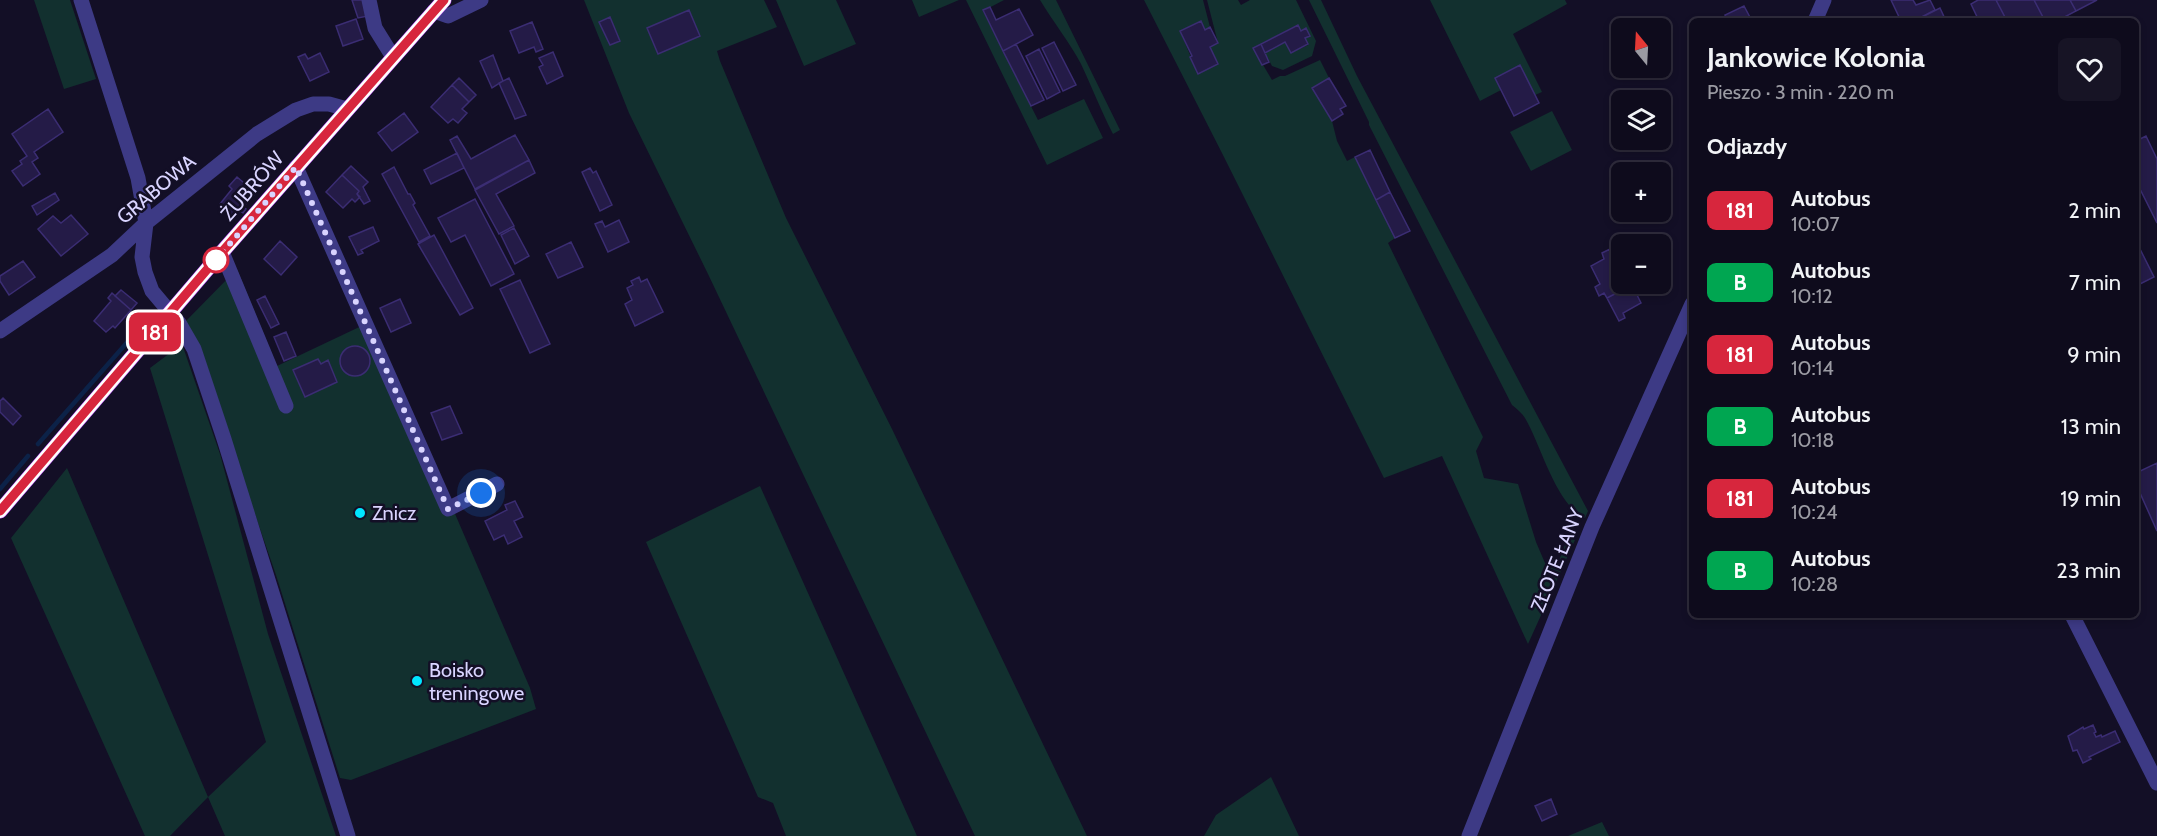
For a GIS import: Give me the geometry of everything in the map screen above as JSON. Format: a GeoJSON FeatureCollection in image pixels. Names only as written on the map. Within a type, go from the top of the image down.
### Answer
{"type":"FeatureCollection","features":[{"type":"Feature","properties":{"kind":"main road","name":"ŻUBRÓW"},"geometry":{"type":"LineString","coordinates":[[0,511],[222,252],[439,6]]}},
{"type":"Feature","properties":{"kind":"street"},"geometry":{"type":"LineString","coordinates":[[81,0],[138,178],[146,222],[142,257],[145,273],[152,291],[180,323],[194,349],[228,450],[348,836]]}},
{"type":"Feature","properties":{"kind":"street"},"geometry":{"type":"LineString","coordinates":[[369,0],[375,27],[393,57]]}},
{"type":"Feature","properties":{"kind":"street"},"geometry":{"type":"LineString","coordinates":[[439,6],[448,16],[481,0]]}},
{"type":"Feature","properties":{"kind":"street"},"geometry":{"type":"LineString","coordinates":[[1816,18],[1824,0]]}},
{"type":"Feature","properties":{"kind":"street","name":"GRABOWA"},"geometry":{"type":"LineString","coordinates":[[0,331],[112,255],[146,222],[257,134],[296,110],[313,104],[329,104],[347,109]]}},
{"type":"Feature","properties":{"kind":"street"},"geometry":{"type":"LineString","coordinates":[[296,167],[448,509],[497,484]]}},
{"type":"Feature","properties":{"kind":"street"},"geometry":{"type":"LineString","coordinates":[[222,252],[286,406]]}},
{"type":"Feature","properties":{"kind":"street","name":"ZŁOTE ŁANY"},"geometry":{"type":"LineString","coordinates":[[1469,836],[1592,527],[1689,311]]}},
{"type":"Feature","properties":{"kind":"street"},"geometry":{"type":"LineString","coordinates":[[2074,618],[2157,783]]}},
{"type":"Feature","properties":{"kind":"green space"},"geometry":{"type":"Polygon","coordinates":[[[34,0],[70,0],[96,79],[64,89],[34,0]]]}},
{"type":"Feature","properties":{"kind":"green space"},"geometry":{"type":"Polygon","coordinates":[[[584,0],[764,0],[777,27],[717,51],[720,61],[786,218],[892,429],[1087,836],[975,836],[629,113],[584,0]]]}},
{"type":"Feature","properties":{"kind":"green space"},"geometry":{"type":"Polygon","coordinates":[[[776,0],[836,0],[856,44],[804,66],[776,0]]]}},
{"type":"Feature","properties":{"kind":"green space"},"geometry":{"type":"Polygon","coordinates":[[[912,0],[959,0],[919,17],[912,0]]]}},
{"type":"Feature","properties":{"kind":"green space"},"geometry":{"type":"Polygon","coordinates":[[[966,0],[1004,0],[983,11],[1038,120],[1084,99],[1103,138],[1047,165],[966,0]]]}},
{"type":"Feature","properties":{"kind":"green space"},"geometry":{"type":"Polygon","coordinates":[[[1040,0],[1056,0],[1120,130],[1113,134],[1081,64],[1040,0]]]}},
{"type":"Feature","properties":{"kind":"green space"},"geometry":{"type":"Polygon","coordinates":[[[1144,0],[1203,0],[1210,27],[1205,30],[1201,21],[1180,31],[1198,74],[1218,64],[1210,47],[1218,43],[1207,0],[1238,0],[1241,5],[1250,0],[1296,0],[1316,41],[1312,56],[1283,70],[1272,66],[1265,53],[1285,42],[1291,53],[1308,45],[1305,38],[1310,35],[1306,29],[1301,31],[1297,25],[1253,48],[1272,80],[1320,60],[1329,78],[1312,88],[1332,121],[1337,141],[1347,161],[1355,157],[1395,238],[1388,243],[1483,437],[1476,451],[1484,478],[1518,484],[1545,563],[1554,568],[1568,537],[1575,540],[1528,644],[1442,456],[1384,478],[1144,0]]]}},
{"type":"Feature","properties":{"kind":"green space"},"geometry":{"type":"Polygon","coordinates":[[[1309,0],[1321,0],[1357,76],[1588,511],[1585,518],[1565,500],[1525,418],[1512,405],[1369,125],[1309,0]]]}},
{"type":"Feature","properties":{"kind":"green space"},"geometry":{"type":"Polygon","coordinates":[[[1430,0],[1565,0],[1567,4],[1513,34],[1542,92],[1535,95],[1520,66],[1501,90],[1480,101],[1430,0]]]}},
{"type":"Feature","properties":{"kind":"green space"},"geometry":{"type":"Polygon","coordinates":[[[1552,111],[1572,150],[1531,171],[1510,132],[1552,111]]]}},
{"type":"Feature","properties":{"kind":"green space"},"geometry":{"type":"Polygon","coordinates":[[[237,269],[277,366],[372,321],[530,688],[536,709],[351,780],[340,778],[276,575],[197,347],[183,324],[237,269]]]}},
{"type":"Feature","properties":{"kind":"green space"},"geometry":{"type":"Polygon","coordinates":[[[182,344],[220,454],[268,634],[336,836],[225,836],[208,797],[266,742],[150,368],[182,344]]]}},
{"type":"Feature","properties":{"kind":"green space"},"geometry":{"type":"Polygon","coordinates":[[[67,468],[208,797],[170,836],[145,836],[11,538],[67,468]]]}},
{"type":"Feature","properties":{"kind":"green space"},"geometry":{"type":"Polygon","coordinates":[[[760,486],[917,836],[786,836],[773,803],[758,797],[646,542],[760,486]]]}},
{"type":"Feature","properties":{"kind":"green space"},"geometry":{"type":"Polygon","coordinates":[[[1271,777],[1299,836],[1204,836],[1216,815],[1271,777]]]}},
{"type":"Feature","properties":{"kind":"green space"},"geometry":{"type":"Polygon","coordinates":[[[1602,822],[1609,836],[1568,836],[1602,822]]]}},
{"type":"Feature","properties":{"kind":"building"},"geometry":{"type":"Polygon","coordinates":[[[352,0],[364,0],[368,16],[358,18],[352,0]]]}},
{"type":"Feature","properties":{"kind":"building"},"geometry":{"type":"Polygon","coordinates":[[[1891,0],[1913,0],[1916,5],[1930,0],[1935,10],[1920,18],[1900,18],[1891,0]]]}},
{"type":"Feature","properties":{"kind":"building"},"geometry":{"type":"Polygon","coordinates":[[[1978,0],[1996,0],[2005,18],[1978,18],[1971,4],[1978,0]]]}},
{"type":"Feature","properties":{"kind":"building"},"geometry":{"type":"Polygon","coordinates":[[[1996,0],[2034,0],[2043,18],[2005,18],[1996,0]]]}},
{"type":"Feature","properties":{"kind":"building"},"geometry":{"type":"Polygon","coordinates":[[[2034,0],[2070,0],[2076,11],[2063,18],[2043,18],[2034,0]]]}},
{"type":"Feature","properties":{"kind":"building"},"geometry":{"type":"Polygon","coordinates":[[[2070,0],[2097,0],[2076,11],[2070,0]]]}},
{"type":"Feature","properties":{"kind":"building"},"geometry":{"type":"Polygon","coordinates":[[[1744,6],[1750,18],[1726,18],[1725,15],[1744,6]]]}},
{"type":"Feature","properties":{"kind":"building"},"geometry":{"type":"Polygon","coordinates":[[[990,7],[996,20],[1019,9],[1033,35],[1003,51],[983,10],[990,7]]]}},
{"type":"Feature","properties":{"kind":"building"},"geometry":{"type":"Polygon","coordinates":[[[1940,8],[1945,18],[1920,18],[1940,8]]]}},
{"type":"Feature","properties":{"kind":"building"},"geometry":{"type":"Polygon","coordinates":[[[689,10],[700,36],[658,54],[647,28],[689,10]]]}},
{"type":"Feature","properties":{"kind":"building"},"geometry":{"type":"Polygon","coordinates":[[[610,17],[620,41],[610,45],[599,22],[610,17]]]}},
{"type":"Feature","properties":{"kind":"building"},"geometry":{"type":"Polygon","coordinates":[[[356,19],[363,39],[343,46],[336,26],[356,19]]]}},
{"type":"Feature","properties":{"kind":"building"},"geometry":{"type":"Polygon","coordinates":[[[1201,21],[1205,30],[1210,27],[1218,43],[1210,47],[1218,64],[1198,74],[1180,31],[1201,21]]]}},
{"type":"Feature","properties":{"kind":"building"},"geometry":{"type":"Polygon","coordinates":[[[532,22],[543,49],[536,52],[534,47],[519,53],[510,31],[532,22]]]}},
{"type":"Feature","properties":{"kind":"building"},"geometry":{"type":"Polygon","coordinates":[[[1298,25],[1301,31],[1306,28],[1310,36],[1305,38],[1308,44],[1291,53],[1285,42],[1265,53],[1261,44],[1298,25]]]}},
{"type":"Feature","properties":{"kind":"building"},"geometry":{"type":"Polygon","coordinates":[[[1054,42],[1076,85],[1063,91],[1042,48],[1054,42]]]}},
{"type":"Feature","properties":{"kind":"building"},"geometry":{"type":"Polygon","coordinates":[[[1016,44],[1044,100],[1031,106],[1003,51],[1016,44]]]}},
{"type":"Feature","properties":{"kind":"building"},"geometry":{"type":"Polygon","coordinates":[[[1261,44],[1269,62],[1262,65],[1253,48],[1261,44]]]}},
{"type":"Feature","properties":{"kind":"building"},"geometry":{"type":"Polygon","coordinates":[[[1039,49],[1060,92],[1047,99],[1026,56],[1039,49]]]}},
{"type":"Feature","properties":{"kind":"building"},"geometry":{"type":"Polygon","coordinates":[[[553,52],[563,76],[547,84],[539,67],[543,65],[539,58],[553,52]]]}},
{"type":"Feature","properties":{"kind":"building"},"geometry":{"type":"Polygon","coordinates":[[[320,53],[329,72],[310,81],[298,57],[305,54],[308,59],[320,53]]]}},
{"type":"Feature","properties":{"kind":"building"},"geometry":{"type":"Polygon","coordinates":[[[493,55],[503,81],[492,88],[480,61],[493,55]]]}},
{"type":"Feature","properties":{"kind":"building"},"geometry":{"type":"Polygon","coordinates":[[[1520,65],[1539,103],[1514,116],[1495,78],[1520,65]]]}},
{"type":"Feature","properties":{"kind":"building"},"geometry":{"type":"Polygon","coordinates":[[[459,78],[476,95],[469,102],[452,85],[459,78]]]}},
{"type":"Feature","properties":{"kind":"building"},"geometry":{"type":"Polygon","coordinates":[[[509,78],[526,115],[515,119],[499,83],[509,78]]]}},
{"type":"Feature","properties":{"kind":"building"},"geometry":{"type":"Polygon","coordinates":[[[1329,78],[1346,106],[1340,109],[1343,114],[1332,121],[1312,88],[1329,78]]]}},
{"type":"Feature","properties":{"kind":"building"},"geometry":{"type":"Polygon","coordinates":[[[452,85],[469,102],[462,109],[467,113],[458,123],[453,119],[448,123],[431,107],[452,85]]]}},
{"type":"Feature","properties":{"kind":"building"},"geometry":{"type":"Polygon","coordinates":[[[48,109],[63,132],[34,152],[38,158],[32,162],[40,174],[23,186],[12,171],[22,164],[20,161],[27,156],[12,134],[48,109]]]}},
{"type":"Feature","properties":{"kind":"building"},"geometry":{"type":"Polygon","coordinates":[[[404,113],[418,132],[392,151],[378,133],[404,113]]]}},
{"type":"Feature","properties":{"kind":"building"},"geometry":{"type":"Polygon","coordinates":[[[515,135],[529,160],[475,189],[450,140],[457,136],[471,159],[515,135]]]}},
{"type":"Feature","properties":{"kind":"building"},"geometry":{"type":"Polygon","coordinates":[[[2146,136],[2157,159],[2157,223],[2139,187],[2139,140],[2146,136]]]}},
{"type":"Feature","properties":{"kind":"building"},"geometry":{"type":"Polygon","coordinates":[[[1370,150],[1390,192],[1376,200],[1355,157],[1370,150]]]}},
{"type":"Feature","properties":{"kind":"building"},"geometry":{"type":"Polygon","coordinates":[[[457,153],[464,168],[431,184],[424,170],[457,153]]]}},
{"type":"Feature","properties":{"kind":"building"},"geometry":{"type":"Polygon","coordinates":[[[529,160],[535,173],[496,194],[514,226],[499,234],[475,190],[529,160]]]}},
{"type":"Feature","properties":{"kind":"building"},"geometry":{"type":"Polygon","coordinates":[[[351,166],[368,182],[363,187],[370,201],[364,204],[357,194],[359,191],[342,175],[351,166]]]}},
{"type":"Feature","properties":{"kind":"building"},"geometry":{"type":"Polygon","coordinates":[[[394,167],[415,203],[413,205],[430,236],[419,242],[382,174],[394,167]]]}},
{"type":"Feature","properties":{"kind":"building"},"geometry":{"type":"Polygon","coordinates":[[[590,168],[593,173],[596,171],[612,205],[600,211],[582,172],[590,168]]]}},
{"type":"Feature","properties":{"kind":"building"},"geometry":{"type":"Polygon","coordinates":[[[342,175],[359,191],[357,194],[360,197],[355,202],[352,199],[343,208],[326,192],[342,175]]]}},
{"type":"Feature","properties":{"kind":"building"},"geometry":{"type":"Polygon","coordinates":[[[237,177],[256,193],[243,207],[246,209],[243,213],[240,211],[235,217],[220,204],[232,189],[229,186],[237,177]]]}},
{"type":"Feature","properties":{"kind":"building"},"geometry":{"type":"Polygon","coordinates":[[[1390,192],[1410,231],[1395,238],[1376,200],[1390,192]]]}},
{"type":"Feature","properties":{"kind":"building"},"geometry":{"type":"Polygon","coordinates":[[[55,193],[59,200],[37,215],[32,206],[55,193]]]}},
{"type":"Feature","properties":{"kind":"building"},"geometry":{"type":"Polygon","coordinates":[[[475,199],[514,274],[491,286],[465,235],[451,242],[438,218],[475,199]]]}},
{"type":"Feature","properties":{"kind":"building"},"geometry":{"type":"Polygon","coordinates":[[[71,215],[88,234],[61,256],[38,229],[53,216],[61,223],[71,215]]]}},
{"type":"Feature","properties":{"kind":"building"},"geometry":{"type":"Polygon","coordinates":[[[619,220],[629,242],[608,252],[595,224],[602,221],[605,227],[619,220]]]}},
{"type":"Feature","properties":{"kind":"building"},"geometry":{"type":"Polygon","coordinates":[[[373,227],[379,241],[361,250],[363,253],[358,255],[349,237],[373,227]]]}},
{"type":"Feature","properties":{"kind":"building"},"geometry":{"type":"Polygon","coordinates":[[[514,228],[529,256],[515,264],[501,235],[514,228]]]}},
{"type":"Feature","properties":{"kind":"building"},"geometry":{"type":"Polygon","coordinates":[[[434,235],[473,308],[460,315],[418,244],[434,235]]]}},
{"type":"Feature","properties":{"kind":"building"},"geometry":{"type":"Polygon","coordinates":[[[280,241],[297,257],[281,275],[264,259],[280,241]]]}},
{"type":"Feature","properties":{"kind":"building"},"geometry":{"type":"Polygon","coordinates":[[[571,242],[583,267],[558,278],[546,254],[571,242]]]}},
{"type":"Feature","properties":{"kind":"building"},"geometry":{"type":"Polygon","coordinates":[[[2139,247],[2154,277],[2139,284],[2139,247]]]}},
{"type":"Feature","properties":{"kind":"building"},"geometry":{"type":"Polygon","coordinates":[[[1610,249],[1611,252],[1611,294],[1615,294],[1607,298],[1604,293],[1599,296],[1595,287],[1600,284],[1591,266],[1604,259],[1602,253],[1610,249]]]}},
{"type":"Feature","properties":{"kind":"building"},"geometry":{"type":"Polygon","coordinates":[[[23,261],[35,277],[9,295],[0,281],[0,276],[23,261]]]}},
{"type":"Feature","properties":{"kind":"building"},"geometry":{"type":"Polygon","coordinates":[[[639,277],[641,282],[647,279],[663,312],[635,326],[625,304],[632,300],[627,288],[633,285],[631,281],[639,277]]]}},
{"type":"Feature","properties":{"kind":"building"},"geometry":{"type":"Polygon","coordinates":[[[520,280],[550,344],[530,353],[500,289],[520,280]]]}},
{"type":"Feature","properties":{"kind":"building"},"geometry":{"type":"Polygon","coordinates":[[[121,290],[137,303],[131,310],[115,296],[121,290]]]}},
{"type":"Feature","properties":{"kind":"building"},"geometry":{"type":"Polygon","coordinates":[[[112,293],[131,310],[115,328],[113,326],[106,332],[94,321],[111,301],[108,298],[112,293]]]}},
{"type":"Feature","properties":{"kind":"building"},"geometry":{"type":"Polygon","coordinates":[[[1615,294],[1636,294],[1641,303],[1623,313],[1625,318],[1619,321],[1607,298],[1615,294]]]}},
{"type":"Feature","properties":{"kind":"building"},"geometry":{"type":"Polygon","coordinates":[[[265,296],[279,324],[271,328],[257,300],[265,296]]]}},
{"type":"Feature","properties":{"kind":"building"},"geometry":{"type":"Polygon","coordinates":[[[400,299],[411,323],[391,332],[380,308],[400,299]]]}},
{"type":"Feature","properties":{"kind":"building"},"geometry":{"type":"Polygon","coordinates":[[[286,332],[296,356],[284,361],[274,337],[286,332]]]}},
{"type":"Feature","properties":{"kind":"building"},"geometry":{"type":"Polygon","coordinates":[[[355,346],[366,350],[370,361],[366,372],[355,376],[344,372],[340,361],[344,350],[355,346]]]}},
{"type":"Feature","properties":{"kind":"building"},"geometry":{"type":"Polygon","coordinates":[[[318,359],[321,364],[328,360],[337,382],[305,397],[293,370],[318,359]]]}},
{"type":"Feature","properties":{"kind":"building"},"geometry":{"type":"Polygon","coordinates":[[[3,398],[21,416],[13,425],[0,412],[0,401],[3,398]]]}},
{"type":"Feature","properties":{"kind":"building"},"geometry":{"type":"Polygon","coordinates":[[[450,406],[462,433],[442,440],[431,413],[450,406]]]}},
{"type":"Feature","properties":{"kind":"building"},"geometry":{"type":"Polygon","coordinates":[[[2157,463],[2157,531],[2139,491],[2139,472],[2157,463]]]}},
{"type":"Feature","properties":{"kind":"building"},"geometry":{"type":"Polygon","coordinates":[[[515,501],[523,517],[514,521],[522,537],[508,544],[504,535],[494,540],[485,521],[507,510],[505,505],[515,501]]]}},
{"type":"Feature","properties":{"kind":"building"},"geometry":{"type":"Polygon","coordinates":[[[2093,725],[2096,737],[2101,735],[2102,737],[2115,731],[2120,742],[2089,757],[2091,759],[2083,763],[2077,750],[2073,751],[2068,736],[2083,727],[2084,729],[2093,725]]]}},
{"type":"Feature","properties":{"kind":"building"},"geometry":{"type":"Polygon","coordinates":[[[1551,799],[1557,814],[1542,821],[1535,806],[1551,799]]]}},
{"type":"Feature","properties":{"kind":"waterway"},"geometry":{"type":"LineString","coordinates":[[38,444],[138,330]]}},
{"type":"Feature","properties":{"kind":"waterway"},"geometry":{"type":"LineString","coordinates":[[0,489],[28,456]]}},
{"type":"Feature","properties":{"kind":"bus line","name":"181"},"geometry":{"type":"LineString","coordinates":[[0,511],[222,252],[444,0]]}},
{"type":"Feature","properties":{"kind":"place","name":"Znicz"},"geometry":{"type":"Point","coordinates":[360,513]}},
{"type":"Feature","properties":{"kind":"place","name":"Boisko treningowe"},"geometry":{"type":"Point","coordinates":[417,681]}},
{"type":"Feature","properties":{"kind":"route"},"geometry":{"type":"LineString","coordinates":[[216,260],[296,167],[448,509],[481,493]]}}]}
